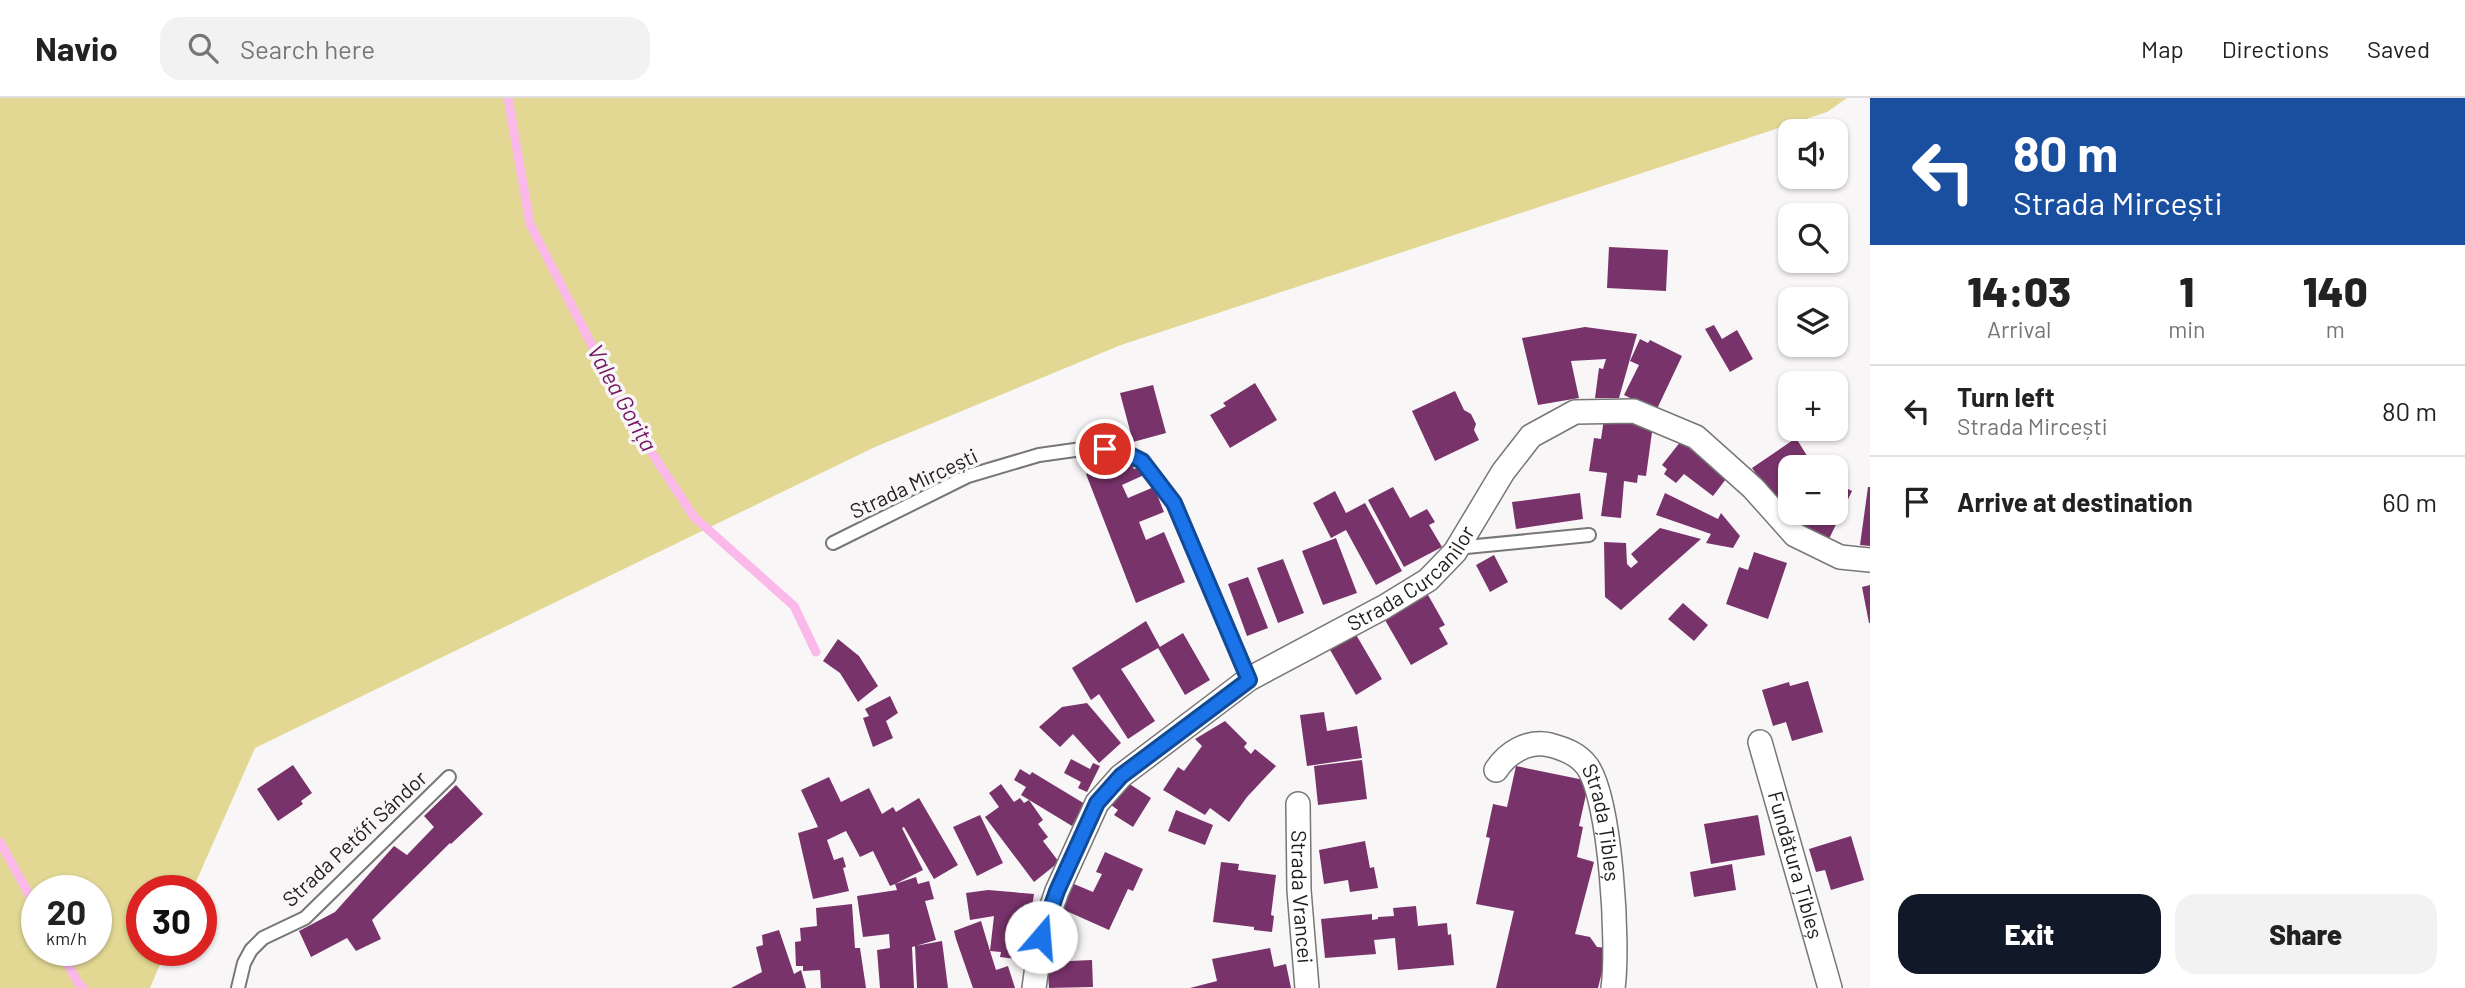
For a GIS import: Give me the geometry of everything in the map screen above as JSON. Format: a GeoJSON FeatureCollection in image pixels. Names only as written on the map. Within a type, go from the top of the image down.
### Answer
{"type":"FeatureCollection","features":[{"type":"Feature","properties":{"kind":"street","name":"Strada Curcanilor"},"geometry":{"type":"LineString","coordinates":[[1034,988],[1041,937],[1049,912],[1097,803],[1121,776],[1249,680],[1384,607],[1428,580],[1456,548],[1503,472],[1531,436],[1575,412],[1634,411],[1696,437],[1753,488],[1795,535],[1840,557],[1870,560]]}},
{"type":"Feature","properties":{"kind":"street","name":"Fundătura Țibleș"},"geometry":{"type":"LineString","coordinates":[[1760,742],[1830,988]]}},
{"type":"Feature","properties":{"kind":"street","name":"Strada Țibleș"},"geometry":{"type":"LineString","coordinates":[[1496,770],[1504,758],[1523,747],[1543,743],[1564,748],[1580,758],[1588,768],[1598,788],[1612,886],[1614,988]]}},
{"type":"Feature","properties":{"kind":"street","name":"Strada Vrancei"},"geometry":{"type":"LineString","coordinates":[[1298,804],[1299,891],[1307,988]]}},
{"type":"Feature","properties":{"kind":"lane","name":"Strada Mircești"},"geometry":{"type":"LineString","coordinates":[[833,543],[968,476],[1039,455],[1089,448],[1122,451],[1142,461],[1174,503],[1249,680]]}},
{"type":"Feature","properties":{"kind":"lane"},"geometry":{"type":"LineString","coordinates":[[1456,548],[1589,535]]}},
{"type":"Feature","properties":{"kind":"lane","name":"Strada Petőfi Sándor"},"geometry":{"type":"LineString","coordinates":[[238,988],[244,963],[251,950],[263,938],[305,918],[449,778]]}},
{"type":"Feature","properties":{"kind":"shaded area"},"geometry":{"type":"Polygon","coordinates":[[[0,98],[1847,98],[1827,112],[1806,119],[1778,119],[1778,128],[1121,345],[875,447],[255,748],[199,875],[126,875],[126,966],[159,966],[150,988],[0,988],[0,98]]]}},
{"type":"Feature","properties":{"kind":"building"},"geometry":{"type":"Polygon","coordinates":[[[1609,247],[1668,250],[1666,291],[1607,288],[1609,247]]]}},
{"type":"Feature","properties":{"kind":"building"},"geometry":{"type":"Polygon","coordinates":[[[1714,325],[1722,339],[1737,330],[1753,359],[1730,372],[1705,329],[1714,325]]]}},
{"type":"Feature","properties":{"kind":"building"},"geometry":{"type":"Polygon","coordinates":[[[1585,327],[1637,334],[1619,398],[1595,398],[1599,368],[1603,369],[1606,359],[1571,361],[1579,398],[1538,405],[1522,338],[1585,327]]]}},
{"type":"Feature","properties":{"kind":"building"},"geometry":{"type":"Polygon","coordinates":[[[1640,339],[1648,343],[1650,340],[1682,356],[1656,411],[1624,395],[1639,365],[1630,361],[1640,339]]]}},
{"type":"Feature","properties":{"kind":"building"},"geometry":{"type":"Polygon","coordinates":[[[1255,383],[1277,420],[1230,448],[1210,415],[1226,406],[1223,403],[1255,383]]]}},
{"type":"Feature","properties":{"kind":"building"},"geometry":{"type":"Polygon","coordinates":[[[1153,385],[1166,433],[1133,442],[1120,393],[1153,385]]]}},
{"type":"Feature","properties":{"kind":"building"},"geometry":{"type":"Polygon","coordinates":[[[1455,391],[1464,410],[1471,414],[1476,424],[1474,430],[1479,440],[1435,461],[1412,411],[1455,391]]]}},
{"type":"Feature","properties":{"kind":"building"},"geometry":{"type":"Polygon","coordinates":[[[1604,419],[1653,425],[1646,476],[1638,475],[1637,483],[1624,481],[1621,518],[1601,516],[1607,473],[1589,471],[1594,438],[1601,439],[1604,419]]]}},
{"type":"Feature","properties":{"kind":"building"},"geometry":{"type":"Polygon","coordinates":[[[1681,441],[1726,479],[1713,496],[1684,474],[1676,483],[1664,474],[1667,469],[1662,465],[1681,441]]]}},
{"type":"Feature","properties":{"kind":"building"},"geometry":{"type":"Polygon","coordinates":[[[1792,441],[1798,441],[1807,455],[1778,455],[1778,504],[1752,468],[1792,441]]]}},
{"type":"Feature","properties":{"kind":"building"},"geometry":{"type":"Polygon","coordinates":[[[1128,456],[1134,469],[1140,467],[1144,475],[1122,485],[1128,498],[1154,487],[1164,512],[1139,522],[1146,540],[1164,532],[1185,582],[1136,603],[1086,474],[1128,456]]]}},
{"type":"Feature","properties":{"kind":"building"},"geometry":{"type":"Polygon","coordinates":[[[1393,487],[1410,518],[1427,509],[1435,522],[1429,525],[1442,547],[1404,567],[1368,500],[1393,487]]]}},
{"type":"Feature","properties":{"kind":"building"},"geometry":{"type":"Polygon","coordinates":[[[1870,487],[1870,546],[1860,545],[1870,487]]]}},
{"type":"Feature","properties":{"kind":"building"},"geometry":{"type":"Polygon","coordinates":[[[1335,491],[1346,513],[1365,503],[1402,571],[1376,585],[1346,530],[1331,538],[1313,503],[1335,491]]]}},
{"type":"Feature","properties":{"kind":"building"},"geometry":{"type":"Polygon","coordinates":[[[1580,493],[1583,519],[1516,529],[1512,502],[1580,493]]]}},
{"type":"Feature","properties":{"kind":"building"},"geometry":{"type":"Polygon","coordinates":[[[1665,493],[1718,519],[1721,513],[1740,536],[1733,548],[1706,543],[1711,534],[1656,515],[1665,493]]]}},
{"type":"Feature","properties":{"kind":"building"},"geometry":{"type":"Polygon","coordinates":[[[1803,525],[1836,525],[1829,539],[1803,525]]]}},
{"type":"Feature","properties":{"kind":"building"},"geometry":{"type":"Polygon","coordinates":[[[1660,528],[1701,539],[1621,610],[1605,597],[1604,542],[1626,543],[1627,564],[1631,568],[1638,562],[1631,554],[1660,528]]]}},
{"type":"Feature","properties":{"kind":"building"},"geometry":{"type":"Polygon","coordinates":[[[1336,538],[1357,593],[1323,605],[1302,551],[1336,538]]]}},
{"type":"Feature","properties":{"kind":"building"},"geometry":{"type":"Polygon","coordinates":[[[1754,552],[1787,563],[1768,619],[1726,604],[1739,567],[1748,570],[1754,552]]]}},
{"type":"Feature","properties":{"kind":"building"},"geometry":{"type":"Polygon","coordinates":[[[1494,555],[1508,582],[1490,592],[1476,565],[1494,555]]]}},
{"type":"Feature","properties":{"kind":"building"},"geometry":{"type":"Polygon","coordinates":[[[1283,559],[1304,613],[1278,623],[1257,568],[1283,559]]]}},
{"type":"Feature","properties":{"kind":"building"},"geometry":{"type":"Polygon","coordinates":[[[1248,577],[1268,628],[1247,636],[1228,584],[1248,577]]]}},
{"type":"Feature","properties":{"kind":"building"},"geometry":{"type":"Polygon","coordinates":[[[1870,585],[1870,623],[1869,623],[1862,587],[1870,585]]]}},
{"type":"Feature","properties":{"kind":"building"},"geometry":{"type":"Polygon","coordinates":[[[1428,595],[1445,625],[1439,628],[1448,644],[1411,665],[1385,620],[1428,595]]]}},
{"type":"Feature","properties":{"kind":"building"},"geometry":{"type":"Polygon","coordinates":[[[1683,603],[1708,625],[1694,641],[1668,619],[1683,603]]]}},
{"type":"Feature","properties":{"kind":"building"},"geometry":{"type":"Polygon","coordinates":[[[1146,621],[1160,647],[1121,669],[1155,721],[1128,739],[1099,694],[1091,700],[1072,668],[1146,621]]]}},
{"type":"Feature","properties":{"kind":"building"},"geometry":{"type":"Polygon","coordinates":[[[1183,633],[1210,680],[1185,695],[1158,648],[1183,633]]]}},
{"type":"Feature","properties":{"kind":"building"},"geometry":{"type":"Polygon","coordinates":[[[1355,633],[1382,679],[1356,695],[1329,648],[1355,633]]]}},
{"type":"Feature","properties":{"kind":"building"},"geometry":{"type":"Polygon","coordinates":[[[838,639],[859,656],[878,686],[858,702],[840,673],[823,661],[838,639]]]}},
{"type":"Feature","properties":{"kind":"building"},"geometry":{"type":"Polygon","coordinates":[[[1808,681],[1823,732],[1792,741],[1786,722],[1773,726],[1762,690],[1789,682],[1790,686],[1808,681]]]}},
{"type":"Feature","properties":{"kind":"building"},"geometry":{"type":"Polygon","coordinates":[[[890,696],[898,713],[886,721],[893,738],[873,747],[863,718],[869,716],[865,709],[890,696]]]}},
{"type":"Feature","properties":{"kind":"building"},"geometry":{"type":"Polygon","coordinates":[[[1087,703],[1121,743],[1099,763],[1073,734],[1060,747],[1039,727],[1062,707],[1087,703]]]}},
{"type":"Feature","properties":{"kind":"building"},"geometry":{"type":"Polygon","coordinates":[[[1324,712],[1327,731],[1357,726],[1362,758],[1307,766],[1300,715],[1324,712]]]}},
{"type":"Feature","properties":{"kind":"building"},"geometry":{"type":"Polygon","coordinates":[[[1225,721],[1247,743],[1244,747],[1251,754],[1255,749],[1276,766],[1247,797],[1229,822],[1210,808],[1205,815],[1163,790],[1178,767],[1184,771],[1202,746],[1195,739],[1225,721]]]}},
{"type":"Feature","properties":{"kind":"building"},"geometry":{"type":"Polygon","coordinates":[[[1071,759],[1090,769],[1093,763],[1100,766],[1087,792],[1078,788],[1081,782],[1064,773],[1071,759]]]}},
{"type":"Feature","properties":{"kind":"building"},"geometry":{"type":"Polygon","coordinates":[[[1362,760],[1367,799],[1318,805],[1314,766],[1362,760]]]}},
{"type":"Feature","properties":{"kind":"building"},"geometry":{"type":"Polygon","coordinates":[[[293,765],[312,793],[301,801],[303,804],[278,821],[257,789],[293,765]]]}},
{"type":"Feature","properties":{"kind":"building"},"geometry":{"type":"Polygon","coordinates":[[[1516,766],[1589,781],[1579,826],[1583,827],[1577,857],[1594,862],[1575,934],[1590,937],[1597,947],[1608,948],[1598,988],[1496,988],[1514,911],[1476,904],[1490,838],[1486,837],[1493,804],[1507,807],[1516,766]]]}},
{"type":"Feature","properties":{"kind":"building"},"geometry":{"type":"Polygon","coordinates":[[[1020,769],[1030,775],[1032,772],[1085,804],[1072,826],[1021,795],[1026,787],[1014,780],[1020,769]]]}},
{"type":"Feature","properties":{"kind":"building"},"geometry":{"type":"Polygon","coordinates":[[[829,777],[841,802],[869,788],[882,814],[893,807],[896,812],[919,798],[958,865],[934,879],[904,827],[902,828],[923,870],[890,886],[873,851],[860,857],[846,831],[827,840],[834,860],[843,857],[849,891],[813,899],[798,833],[818,827],[801,790],[829,777]]]}},
{"type":"Feature","properties":{"kind":"building"},"geometry":{"type":"Polygon","coordinates":[[[1125,781],[1151,798],[1133,827],[1114,815],[1118,810],[1111,805],[1125,781]]]}},
{"type":"Feature","properties":{"kind":"building"},"geometry":{"type":"Polygon","coordinates":[[[1001,784],[1014,802],[1020,798],[1024,803],[1029,800],[1043,820],[1038,824],[1048,837],[1043,841],[1059,862],[1034,882],[985,817],[999,807],[989,793],[1001,784]]]}},
{"type":"Feature","properties":{"kind":"building"},"geometry":{"type":"Polygon","coordinates":[[[456,785],[483,814],[372,920],[381,939],[356,951],[347,938],[311,957],[299,931],[335,912],[394,846],[407,855],[434,827],[424,816],[456,785]]]}},
{"type":"Feature","properties":{"kind":"building"},"geometry":{"type":"Polygon","coordinates":[[[1176,810],[1213,825],[1205,845],[1168,831],[1176,810]]]}},
{"type":"Feature","properties":{"kind":"building"},"geometry":{"type":"Polygon","coordinates":[[[980,815],[1003,863],[977,876],[953,827],[980,815]]]}},
{"type":"Feature","properties":{"kind":"building"},"geometry":{"type":"Polygon","coordinates":[[[1758,815],[1765,855],[1711,864],[1704,824],[1758,815]]]}},
{"type":"Feature","properties":{"kind":"building"},"geometry":{"type":"Polygon","coordinates":[[[1851,836],[1864,880],[1831,890],[1825,870],[1816,872],[1809,849],[1851,836]]]}},
{"type":"Feature","properties":{"kind":"building"},"geometry":{"type":"Polygon","coordinates":[[[1365,841],[1370,868],[1374,867],[1378,888],[1350,892],[1348,880],[1324,884],[1319,850],[1365,841]]]}},
{"type":"Feature","properties":{"kind":"building"},"geometry":{"type":"Polygon","coordinates":[[[1105,852],[1143,869],[1133,891],[1128,889],[1109,930],[1062,909],[1074,884],[1093,892],[1102,874],[1096,872],[1105,852]]]}},
{"type":"Feature","properties":{"kind":"building"},"geometry":{"type":"Polygon","coordinates":[[[1221,862],[1239,864],[1238,870],[1276,875],[1271,915],[1274,916],[1272,932],[1213,922],[1221,862]]]}},
{"type":"Feature","properties":{"kind":"building"},"geometry":{"type":"Polygon","coordinates":[[[1732,864],[1736,890],[1694,897],[1690,872],[1732,864]]]}},
{"type":"Feature","properties":{"kind":"building"},"geometry":{"type":"Polygon","coordinates":[[[916,877],[918,884],[929,881],[934,899],[925,901],[936,940],[912,947],[914,988],[880,988],[877,950],[890,948],[889,934],[863,937],[857,896],[897,890],[895,884],[916,877]]]}},
{"type":"Feature","properties":{"kind":"building"},"geometry":{"type":"Polygon","coordinates":[[[988,890],[1034,894],[1024,960],[1000,957],[1001,952],[990,951],[994,916],[970,920],[966,893],[988,890]]]}},
{"type":"Feature","properties":{"kind":"building"},"geometry":{"type":"Polygon","coordinates":[[[852,904],[855,948],[860,948],[866,988],[821,988],[820,970],[803,971],[803,966],[796,966],[795,942],[801,941],[800,928],[817,926],[816,908],[852,904]]]}},
{"type":"Feature","properties":{"kind":"building"},"geometry":{"type":"Polygon","coordinates":[[[1416,906],[1418,926],[1447,923],[1448,935],[1451,934],[1454,965],[1398,970],[1395,938],[1374,940],[1376,954],[1325,958],[1321,919],[1372,914],[1372,920],[1394,916],[1393,908],[1416,906]]]}},
{"type":"Feature","properties":{"kind":"building"},"geometry":{"type":"Polygon","coordinates":[[[981,921],[996,970],[1008,966],[1015,988],[973,988],[954,931],[981,921]]]}},
{"type":"Feature","properties":{"kind":"building"},"geometry":{"type":"Polygon","coordinates":[[[779,930],[794,974],[801,970],[806,988],[731,988],[762,972],[756,947],[763,945],[762,935],[779,930]]]}},
{"type":"Feature","properties":{"kind":"building"},"geometry":{"type":"Polygon","coordinates":[[[942,941],[948,988],[917,988],[915,946],[942,941]]]}},
{"type":"Feature","properties":{"kind":"building"},"geometry":{"type":"Polygon","coordinates":[[[1270,948],[1274,967],[1286,964],[1291,988],[1190,988],[1217,981],[1212,959],[1270,948]]]}},
{"type":"Feature","properties":{"kind":"building"},"geometry":{"type":"Polygon","coordinates":[[[1092,960],[1093,987],[1049,988],[1047,962],[1092,960]]]}},
{"type":"Feature","properties":{"kind":"waterway","name":"Valea Gorița"},"geometry":{"type":"LineString","coordinates":[[508,98],[530,224],[629,418],[694,517],[794,606],[816,652]]}},
{"type":"Feature","properties":{"kind":"waterway"},"geometry":{"type":"LineString","coordinates":[[0,842],[21,880]]}},
{"type":"Feature","properties":{"kind":"waterway"},"geometry":{"type":"LineString","coordinates":[[69,966],[84,988]]}},
{"type":"Feature","properties":{"kind":"route"},"geometry":{"type":"LineString","coordinates":[[1041,937],[1057,891],[1097,803],[1121,776],[1249,680],[1174,503],[1142,461],[1122,451],[1105,449]]}}]}
